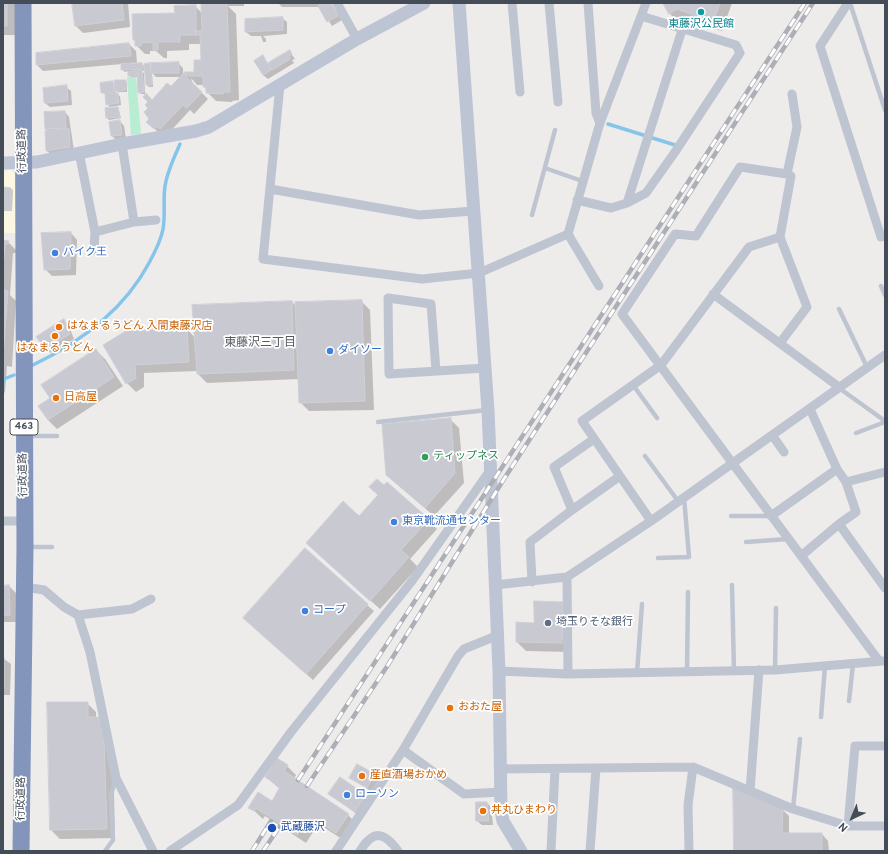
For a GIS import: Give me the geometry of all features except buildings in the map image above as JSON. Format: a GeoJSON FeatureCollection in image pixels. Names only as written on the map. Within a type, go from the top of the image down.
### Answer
{"type":"FeatureCollection","features":[{"type":"Feature","properties":{"kind":"highway","name":"行政道路"},"geometry":{"type":"LineString","coordinates":[[21,851],[25,587],[23,3]]}},
{"type":"Feature","properties":{"kind":"street"},"geometry":{"type":"LineString","coordinates":[[337,3],[357,39]]}},
{"type":"Feature","properties":{"kind":"street"},"geometry":{"type":"LineString","coordinates":[[459,3],[488,410],[496,636],[499,671],[501,810],[503,821],[521,851]]}},
{"type":"Feature","properties":{"kind":"street"},"geometry":{"type":"LineString","coordinates":[[512,3],[520,92]]}},
{"type":"Feature","properties":{"kind":"street"},"geometry":{"type":"LineString","coordinates":[[549,3],[558,102]]}},
{"type":"Feature","properties":{"kind":"street"},"geometry":{"type":"LineString","coordinates":[[588,3],[596,113],[600,123]]}},
{"type":"Feature","properties":{"kind":"street"},"geometry":{"type":"LineString","coordinates":[[599,286],[568,234],[582,181],[600,123],[646,3]]}},
{"type":"Feature","properties":{"kind":"street"},"geometry":{"type":"LineString","coordinates":[[849,3],[820,46],[881,237],[885,236]]}},
{"type":"Feature","properties":{"kind":"street"},"geometry":{"type":"LineString","coordinates":[[3,163],[37,162],[79,152],[196,131],[209,127],[415,5]]}},
{"type":"Feature","properties":{"kind":"street"},"geometry":{"type":"LineString","coordinates":[[577,200],[611,208],[627,203],[646,193],[675,152],[740,53],[736,45],[682,30],[641,16]]}},
{"type":"Feature","properties":{"kind":"street"},"geometry":{"type":"LineString","coordinates":[[627,203],[682,30]]}},
{"type":"Feature","properties":{"kind":"street"},"geometry":{"type":"LineString","coordinates":[[280,86],[264,259],[422,279],[479,273],[568,234]]}},
{"type":"Feature","properties":{"kind":"street"},"geometry":{"type":"LineString","coordinates":[[787,174],[797,127],[792,94]]}},
{"type":"Feature","properties":{"kind":"street"},"geometry":{"type":"LineString","coordinates":[[122,144],[134,222]]}},
{"type":"Feature","properties":{"kind":"street"},"geometry":{"type":"LineString","coordinates":[[79,152],[95,232],[94,250]]}},
{"type":"Feature","properties":{"kind":"street"},"geometry":{"type":"LineString","coordinates":[[780,342],[807,307],[780,237],[792,176],[740,166],[696,236],[675,234],[622,314],[788,539],[882,661]]}},
{"type":"Feature","properties":{"kind":"street"},"geometry":{"type":"LineString","coordinates":[[270,189],[419,215],[474,211]]}},
{"type":"Feature","properties":{"kind":"street"},"geometry":{"type":"LineString","coordinates":[[95,232],[134,222],[156,220]]}},
{"type":"Feature","properties":{"kind":"street"},"geometry":{"type":"LineString","coordinates":[[651,521],[582,421],[661,365],[749,247],[780,237]]}},
{"type":"Feature","properties":{"kind":"street"},"geometry":{"type":"LineString","coordinates":[[713,294],[839,387]]}},
{"type":"Feature","properties":{"kind":"street"},"geometry":{"type":"LineString","coordinates":[[436,371],[431,304],[388,298],[389,374],[485,368]]}},
{"type":"Feature","properties":{"kind":"street"},"geometry":{"type":"LineString","coordinates":[[495,585],[567,577],[651,521],[885,355]]}},
{"type":"Feature","properties":{"kind":"street"},"geometry":{"type":"LineString","coordinates":[[801,556],[839,524],[856,512],[846,482],[837,469],[810,409]]}},
{"type":"Feature","properties":{"kind":"street"},"geometry":{"type":"LineString","coordinates":[[772,434],[784,452]]}},
{"type":"Feature","properties":{"kind":"street"},"geometry":{"type":"LineString","coordinates":[[572,510],[554,467],[594,438]]}},
{"type":"Feature","properties":{"kind":"street"},"geometry":{"type":"LineString","coordinates":[[170,851],[238,805],[291,732],[412,581],[491,469]]}},
{"type":"Feature","properties":{"kind":"street"},"geometry":{"type":"LineString","coordinates":[[771,516],[837,469]]}},
{"type":"Feature","properties":{"kind":"street"},"geometry":{"type":"LineString","coordinates":[[846,482],[885,472]]}},
{"type":"Feature","properties":{"kind":"street"},"geometry":{"type":"LineString","coordinates":[[532,582],[530,542],[620,476]]}},
{"type":"Feature","properties":{"kind":"street"},"geometry":{"type":"LineString","coordinates":[[3,521],[24,521]]}},
{"type":"Feature","properties":{"kind":"street"},"geometry":{"type":"LineString","coordinates":[[839,524],[885,588]]}},
{"type":"Feature","properties":{"kind":"street"},"geometry":{"type":"LineString","coordinates":[[567,577],[568,674]]}},
{"type":"Feature","properties":{"kind":"street"},"geometry":{"type":"LineString","coordinates":[[25,587],[44,590],[64,607],[78,615],[132,609],[151,599]]}},
{"type":"Feature","properties":{"kind":"street"},"geometry":{"type":"LineString","coordinates":[[78,615],[90,652],[116,778],[153,851]]}},
{"type":"Feature","properties":{"kind":"street"},"geometry":{"type":"LineString","coordinates":[[336,851],[403,750],[458,656],[464,649],[496,636]]}},
{"type":"Feature","properties":{"kind":"street"},"geometry":{"type":"LineString","coordinates":[[499,671],[568,674],[775,670],[882,661]]}},
{"type":"Feature","properties":{"kind":"street"},"geometry":{"type":"LineString","coordinates":[[750,791],[759,670]]}},
{"type":"Feature","properties":{"kind":"street"},"geometry":{"type":"LineString","coordinates":[[848,826],[855,746],[885,746]]}},
{"type":"Feature","properties":{"kind":"street"},"geometry":{"type":"LineString","coordinates":[[403,750],[464,794],[501,792]]}},
{"type":"Feature","properties":{"kind":"street"},"geometry":{"type":"LineString","coordinates":[[500,769],[693,767],[793,809],[848,826],[885,826]]}},
{"type":"Feature","properties":{"kind":"street"},"geometry":{"type":"LineString","coordinates":[[689,851],[688,805],[693,767]]}},
{"type":"Feature","properties":{"kind":"street"},"geometry":{"type":"LineString","coordinates":[[590,851],[596,768]]}},
{"type":"Feature","properties":{"kind":"street"},"geometry":{"type":"LineString","coordinates":[[550,851],[556,769]]}},
{"type":"Feature","properties":{"kind":"street"},"geometry":{"type":"LineString","coordinates":[[360,851],[368,838],[376,835],[383,836],[393,844],[398,851]]}},
{"type":"Feature","properties":{"kind":"lane"},"geometry":{"type":"LineString","coordinates":[[849,3],[885,110]]}},
{"type":"Feature","properties":{"kind":"lane"},"geometry":{"type":"LineString","coordinates":[[532,215],[555,130]]}},
{"type":"Feature","properties":{"kind":"lane"},"geometry":{"type":"LineString","coordinates":[[545,168],[582,181]]}},
{"type":"Feature","properties":{"kind":"lane"},"geometry":{"type":"LineString","coordinates":[[881,286],[885,295]]}},
{"type":"Feature","properties":{"kind":"lane"},"geometry":{"type":"LineString","coordinates":[[840,309],[867,367]]}},
{"type":"Feature","properties":{"kind":"lane"},"geometry":{"type":"LineString","coordinates":[[633,385],[657,418]]}},
{"type":"Feature","properties":{"kind":"lane"},"geometry":{"type":"LineString","coordinates":[[839,387],[885,421]]}},
{"type":"Feature","properties":{"kind":"lane"},"geometry":{"type":"LineString","coordinates":[[378,422],[488,410]]}},
{"type":"Feature","properties":{"kind":"lane"},"geometry":{"type":"LineString","coordinates":[[856,433],[885,421]]}},
{"type":"Feature","properties":{"kind":"lane"},"geometry":{"type":"LineString","coordinates":[[24,436],[57,436]]}},
{"type":"Feature","properties":{"kind":"lane"},"geometry":{"type":"LineString","coordinates":[[646,456],[681,499],[689,557],[658,558]]}},
{"type":"Feature","properties":{"kind":"lane"},"geometry":{"type":"LineString","coordinates":[[731,516],[771,516]]}},
{"type":"Feature","properties":{"kind":"lane"},"geometry":{"type":"LineString","coordinates":[[746,542],[788,539]]}},
{"type":"Feature","properties":{"kind":"lane"},"geometry":{"type":"LineString","coordinates":[[25,546],[52,547]]}},
{"type":"Feature","properties":{"kind":"lane"},"geometry":{"type":"LineString","coordinates":[[732,585],[734,671]]}},
{"type":"Feature","properties":{"kind":"lane"},"geometry":{"type":"LineString","coordinates":[[687,672],[688,592]]}},
{"type":"Feature","properties":{"kind":"lane"},"geometry":{"type":"LineString","coordinates":[[637,673],[642,604]]}},
{"type":"Feature","properties":{"kind":"lane"},"geometry":{"type":"LineString","coordinates":[[775,670],[776,608]]}},
{"type":"Feature","properties":{"kind":"lane"},"geometry":{"type":"LineString","coordinates":[[849,702],[853,664]]}},
{"type":"Feature","properties":{"kind":"lane"},"geometry":{"type":"LineString","coordinates":[[821,717],[825,666]]}},
{"type":"Feature","properties":{"kind":"lane"},"geometry":{"type":"LineString","coordinates":[[793,809],[800,739]]}},
{"type":"Feature","properties":{"kind":"lane"},"geometry":{"type":"LineString","coordinates":[[105,851],[113,840],[112,794],[116,778]]}},
{"type":"Feature","properties":{"kind":"shaded area"},"geometry":{"type":"Polygon","coordinates":[[[11,170],[16,175],[16,233],[3,233],[3,171],[11,170]]]}},
{"type":"Feature","properties":{"kind":"green space"},"geometry":{"type":"Polygon","coordinates":[[[127,77],[136,77],[141,134],[131,135],[127,77]]]}},
{"type":"Feature","properties":{"kind":"waterway"},"geometry":{"type":"LineString","coordinates":[[608,124],[675,145]]}},
{"type":"Feature","properties":{"kind":"waterway"},"geometry":{"type":"LineString","coordinates":[[33,365],[68,346],[100,323],[127,296],[139,280],[161,238],[164,223],[164,193],[166,181],[170,166],[180,144]]}},
{"type":"Feature","properties":{"kind":"waterway"},"geometry":{"type":"LineString","coordinates":[[3,385],[4,379],[14,375]]}},
{"type":"Feature","properties":{"kind":"railway"},"geometry":{"type":"LineString","coordinates":[[298,780],[805,3]]}},
{"type":"Feature","properties":{"kind":"railway"},"geometry":{"type":"LineString","coordinates":[[307,786],[386,668],[504,479],[813,3]]}},
{"type":"Feature","properties":{"kind":"railway"},"geometry":{"type":"LineString","coordinates":[[252,851],[271,821]]}},
{"type":"Feature","properties":{"kind":"railway"},"geometry":{"type":"LineString","coordinates":[[263,851],[280,826]]}},
{"type":"Feature","properties":{"kind":"place","name":"東藤沢公民館"},"geometry":{"type":"Point","coordinates":[701,12]}},
{"type":"Feature","properties":{"kind":"place","name":"バイク王"},"geometry":{"type":"Point","coordinates":[55,253]}},
{"type":"Feature","properties":{"kind":"place","name":"はなまるうどん 入間東藤沢店"},"geometry":{"type":"Point","coordinates":[59,327]}},
{"type":"Feature","properties":{"kind":"place","name":"はなまるうどん"},"geometry":{"type":"Point","coordinates":[55,336]}},
{"type":"Feature","properties":{"kind":"place","name":"ダイソー"},"geometry":{"type":"Point","coordinates":[330,351]}},
{"type":"Feature","properties":{"kind":"place","name":"日高屋"},"geometry":{"type":"Point","coordinates":[56,398]}},
{"type":"Feature","properties":{"kind":"place","name":"ティップネス"},"geometry":{"type":"Point","coordinates":[425,457]}},
{"type":"Feature","properties":{"kind":"place","name":"東京靴流通センター"},"geometry":{"type":"Point","coordinates":[394,522]}},
{"type":"Feature","properties":{"kind":"place","name":"コープ"},"geometry":{"type":"Point","coordinates":[305,611]}},
{"type":"Feature","properties":{"kind":"place","name":"埼玉りそな銀行"},"geometry":{"type":"Point","coordinates":[548,623]}},
{"type":"Feature","properties":{"kind":"place","name":"おおた屋"},"geometry":{"type":"Point","coordinates":[450,708]}},
{"type":"Feature","properties":{"kind":"place","name":"産直酒場おかめ"},"geometry":{"type":"Point","coordinates":[362,776]}},
{"type":"Feature","properties":{"kind":"place","name":"ローソン"},"geometry":{"type":"Point","coordinates":[347,795]}},
{"type":"Feature","properties":{"kind":"place","name":"丼丸ひまわり"},"geometry":{"type":"Point","coordinates":[483,811]}},
{"type":"Feature","properties":{"kind":"place","name":"武蔵藤沢"},"geometry":{"type":"Point","coordinates":[272,828]}},
{"type":"Feature","properties":{"kind":"district","name":"東藤沢三丁目"},"geometry":{"type":"Point","coordinates":[260,344]}}]}
